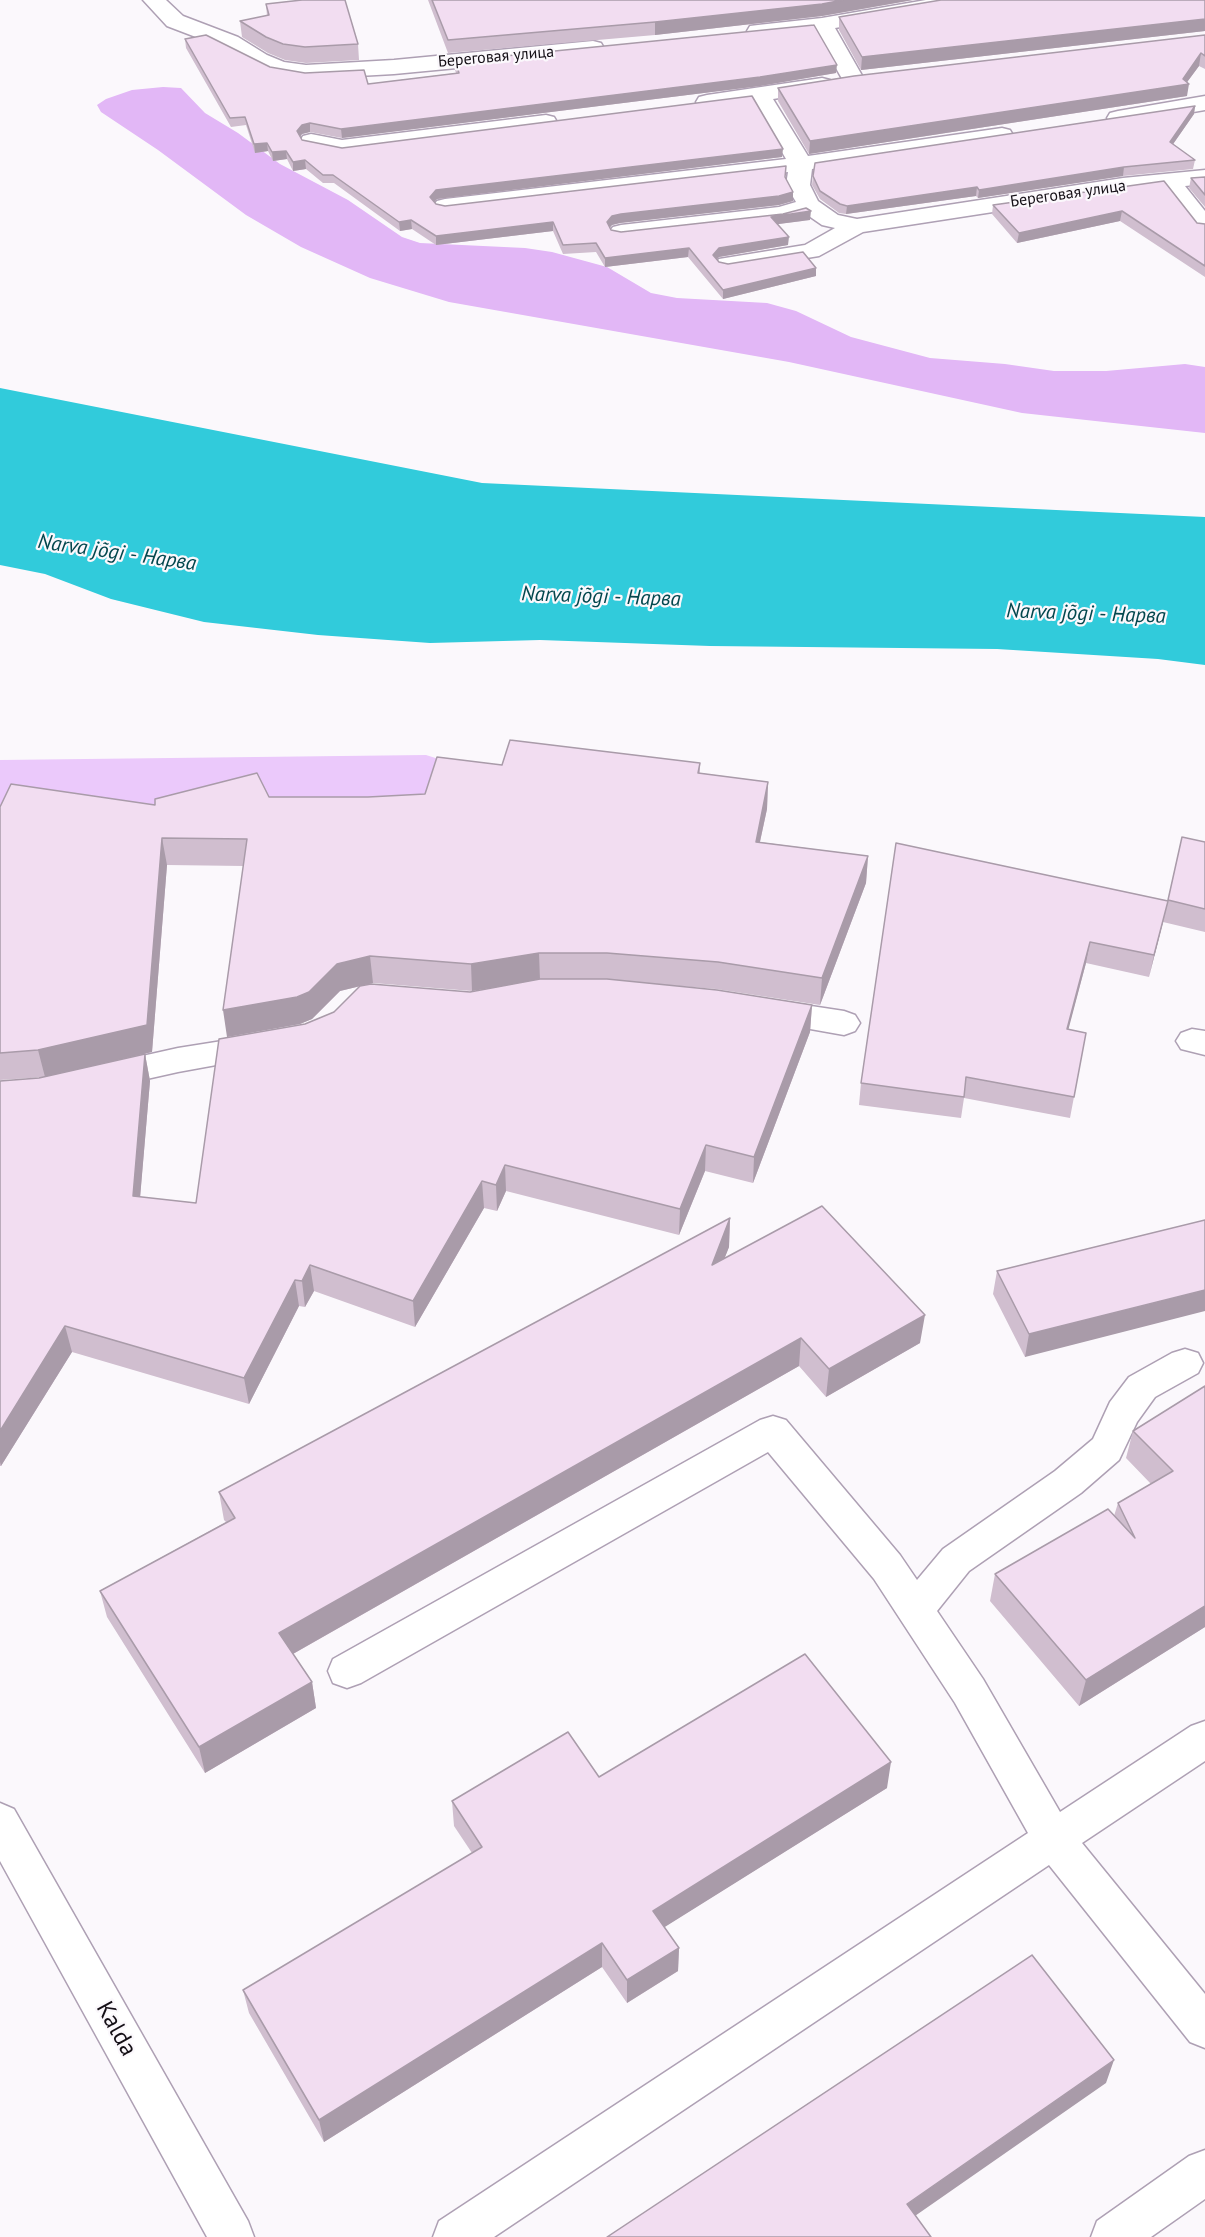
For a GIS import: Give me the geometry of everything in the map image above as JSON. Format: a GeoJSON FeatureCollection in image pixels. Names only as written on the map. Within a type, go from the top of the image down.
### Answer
{"type":"FeatureCollection","features":[{"type":"Feature","properties":{"kind":"street","name":"Береговая улица"},"geometry":{"type":"LineString","coordinates":[[154,0],[175,21],[230,42],[259,60],[279,68],[306,72],[394,67],[613,46]]}},
{"type":"Feature","properties":{"kind":"street"},"geometry":{"type":"LineString","coordinates":[[733,34],[822,24],[958,0]]}},
{"type":"Feature","properties":{"kind":"street"},"geometry":{"type":"LineString","coordinates":[[822,24],[853,79]]}},
{"type":"Feature","properties":{"kind":"street"},"geometry":{"type":"LineString","coordinates":[[690,104],[876,77]]}},
{"type":"Feature","properties":{"kind":"street"},"geometry":{"type":"LineString","coordinates":[[621,232],[782,214],[809,205],[798,185],[801,164],[760,95]]}},
{"type":"Feature","properties":{"kind":"street"},"geometry":{"type":"LineString","coordinates":[[1097,121],[1205,104]]}},
{"type":"Feature","properties":{"kind":"street"},"geometry":{"type":"LineString","coordinates":[[311,141],[342,147],[563,120]]}},
{"type":"Feature","properties":{"kind":"street"},"geometry":{"type":"LineString","coordinates":[[445,206],[801,164],[1020,132]]}},
{"type":"Feature","properties":{"kind":"street","name":"Береговая улица"},"geometry":{"type":"LineString","coordinates":[[809,205],[830,220],[857,226],[1123,185],[1205,177]]}},
{"type":"Feature","properties":{"kind":"street"},"geometry":{"type":"LineString","coordinates":[[1169,181],[1205,226]]}},
{"type":"Feature","properties":{"kind":"street"},"geometry":{"type":"LineString","coordinates":[[727,264],[811,251],[857,226]]}},
{"type":"Feature","properties":{"kind":"street"},"geometry":{"type":"LineString","coordinates":[[739,1007],[844,1023]]}},
{"type":"Feature","properties":{"kind":"street"},"geometry":{"type":"LineString","coordinates":[[78,1083],[178,1060],[291,1041]]}},
{"type":"Feature","properties":{"kind":"street"},"geometry":{"type":"LineString","coordinates":[[916,1609],[956,1560],[1068,1482],[1106,1449],[1123,1413],[1142,1387],[1185,1363]]}},
{"type":"Feature","properties":{"kind":"street"},"geometry":{"type":"LineString","coordinates":[[347,1671],[772,1431],[887,1567],[969,1691],[1054,1840],[1205,2027]]}},
{"type":"Feature","properties":{"kind":"street"},"geometry":{"type":"LineString","coordinates":[[454,2237],[1205,1739]]}},
{"type":"Feature","properties":{"kind":"street","name":"Kalda"},"geometry":{"type":"LineString","coordinates":[[0,1822],[232,2237]]}},
{"type":"Feature","properties":{"kind":"street"},"geometry":{"type":"LineString","coordinates":[[1113,2237],[1205,2172]]}},
{"type":"Feature","properties":{"kind":"shaded area"},"geometry":{"type":"Polygon","coordinates":[[[181,88],[205,113],[238,133],[280,164],[348,200],[402,237],[420,243],[525,248],[552,252],[607,267],[651,293],[677,298],[767,303],[796,311],[851,337],[930,358],[1005,364],[1054,371],[1106,371],[1185,364],[1205,367],[1205,433],[1022,413],[789,362],[449,302],[370,278],[301,247],[246,215],[158,150],[101,112],[97,105],[106,99],[132,90],[181,88]]]}},
{"type":"Feature","properties":{"kind":"shaded area"},"geometry":{"type":"Polygon","coordinates":[[[426,755],[492,776],[421,822],[0,837],[0,760],[426,755]]]}},
{"type":"Feature","properties":{"kind":"water","name":"Narva jõgi - Нарва"},"geometry":{"type":"Polygon","coordinates":[[[0,388],[482,483],[1205,517],[1205,665],[1158,659],[997,649],[710,646],[540,640],[430,643],[318,635],[204,622],[111,599],[45,574],[0,565],[0,388]]]}},
{"type":"Feature","properties":{"kind":"building"},"geometry":{"type":"Polygon","coordinates":[[[302,0],[345,0],[358,44],[305,47],[283,44],[266,37],[240,21],[269,15],[266,4],[302,0]]]}},
{"type":"Feature","properties":{"kind":"building"},"geometry":{"type":"Polygon","coordinates":[[[432,0],[843,0],[655,22],[448,40],[432,0]]]}},
{"type":"Feature","properties":{"kind":"building"},"geometry":{"type":"Polygon","coordinates":[[[941,0],[1205,0],[1205,19],[862,57],[839,17],[941,0]]]}},
{"type":"Feature","properties":{"kind":"building"},"geometry":{"type":"Polygon","coordinates":[[[814,25],[837,65],[760,77],[341,129],[310,123],[302,125],[297,131],[302,140],[342,148],[752,96],[783,149],[436,190],[430,197],[436,204],[445,206],[786,166],[785,177],[793,192],[779,196],[621,214],[612,216],[607,222],[611,230],[621,232],[783,214],[806,208],[811,211],[771,217],[789,237],[719,248],[713,255],[719,262],[728,264],[803,252],[816,268],[723,290],[689,248],[605,258],[596,243],[563,245],[553,222],[436,236],[411,220],[399,222],[333,175],[323,175],[305,160],[293,162],[286,151],[272,152],[267,143],[254,144],[245,117],[230,118],[185,39],[206,35],[270,67],[305,73],[364,70],[368,84],[459,73],[455,61],[814,25]]]}},
{"type":"Feature","properties":{"kind":"building"},"geometry":{"type":"Polygon","coordinates":[[[1205,35],[1205,56],[1201,53],[1183,79],[1189,84],[810,141],[778,88],[854,76],[1205,35]]]}},
{"type":"Feature","properties":{"kind":"building"},"geometry":{"type":"Polygon","coordinates":[[[1195,106],[1170,142],[1195,160],[1124,167],[979,190],[977,187],[847,206],[820,191],[813,176],[815,163],[1195,106]]]}},
{"type":"Feature","properties":{"kind":"building"},"geometry":{"type":"Polygon","coordinates":[[[1205,177],[1205,195],[1191,178],[1205,177]]]}},
{"type":"Feature","properties":{"kind":"building"},"geometry":{"type":"Polygon","coordinates":[[[1164,181],[1197,223],[1205,224],[1205,266],[1122,211],[1019,233],[993,205],[1164,181]]]}},
{"type":"Feature","properties":{"kind":"building"},"geometry":{"type":"Polygon","coordinates":[[[510,740],[700,763],[698,773],[768,782],[756,842],[868,856],[822,978],[718,962],[607,953],[539,953],[471,964],[370,956],[337,964],[309,992],[297,997],[223,1010],[247,839],[162,838],[147,1025],[38,1050],[0,1053],[0,807],[11,784],[155,805],[155,799],[257,773],[269,797],[368,797],[425,794],[437,757],[502,765],[510,740]]]}},
{"type":"Feature","properties":{"kind":"building"},"geometry":{"type":"Polygon","coordinates":[[[1182,837],[1205,842],[1205,909],[1168,900],[1182,837]]]}},
{"type":"Feature","properties":{"kind":"building"},"geometry":{"type":"Polygon","coordinates":[[[896,843],[1168,901],[1154,955],[1090,942],[1067,1029],[1086,1033],[1074,1097],[966,1077],[964,1097],[861,1083],[896,843]]]}},
{"type":"Feature","properties":{"kind":"building"},"geometry":{"type":"Polygon","coordinates":[[[540,979],[607,979],[717,990],[812,1005],[754,1157],[706,1145],[680,1209],[505,1165],[496,1185],[482,1181],[413,1301],[310,1265],[302,1281],[295,1280],[244,1378],[65,1326],[0,1431],[0,1081],[39,1078],[145,1054],[133,1196],[196,1203],[219,1039],[305,1024],[334,1012],[360,986],[371,984],[470,992],[540,979]]]}},
{"type":"Feature","properties":{"kind":"building"},"geometry":{"type":"Polygon","coordinates":[[[822,1206],[925,1315],[829,1369],[801,1338],[279,1633],[312,1682],[199,1747],[100,1591],[235,1518],[219,1492],[730,1218],[712,1265],[822,1206]]]}},
{"type":"Feature","properties":{"kind":"building"},"geometry":{"type":"Polygon","coordinates":[[[1205,1220],[1205,1290],[1029,1334],[997,1271],[1205,1220]]]}},
{"type":"Feature","properties":{"kind":"building"},"geometry":{"type":"Polygon","coordinates":[[[1205,1386],[1205,1606],[1086,1680],[995,1574],[1108,1509],[1135,1538],[1118,1503],[1173,1471],[1133,1431],[1205,1386]]]}},
{"type":"Feature","properties":{"kind":"building"},"geometry":{"type":"Polygon","coordinates":[[[805,1654],[891,1762],[653,1911],[679,1948],[627,1980],[602,1943],[319,2120],[243,1990],[482,1847],[452,1801],[568,1732],[599,1777],[805,1654]]]}},
{"type":"Feature","properties":{"kind":"building"},"geometry":{"type":"Polygon","coordinates":[[[1032,1955],[1114,2060],[907,2204],[931,2237],[607,2237],[1032,1955]]]}}]}
